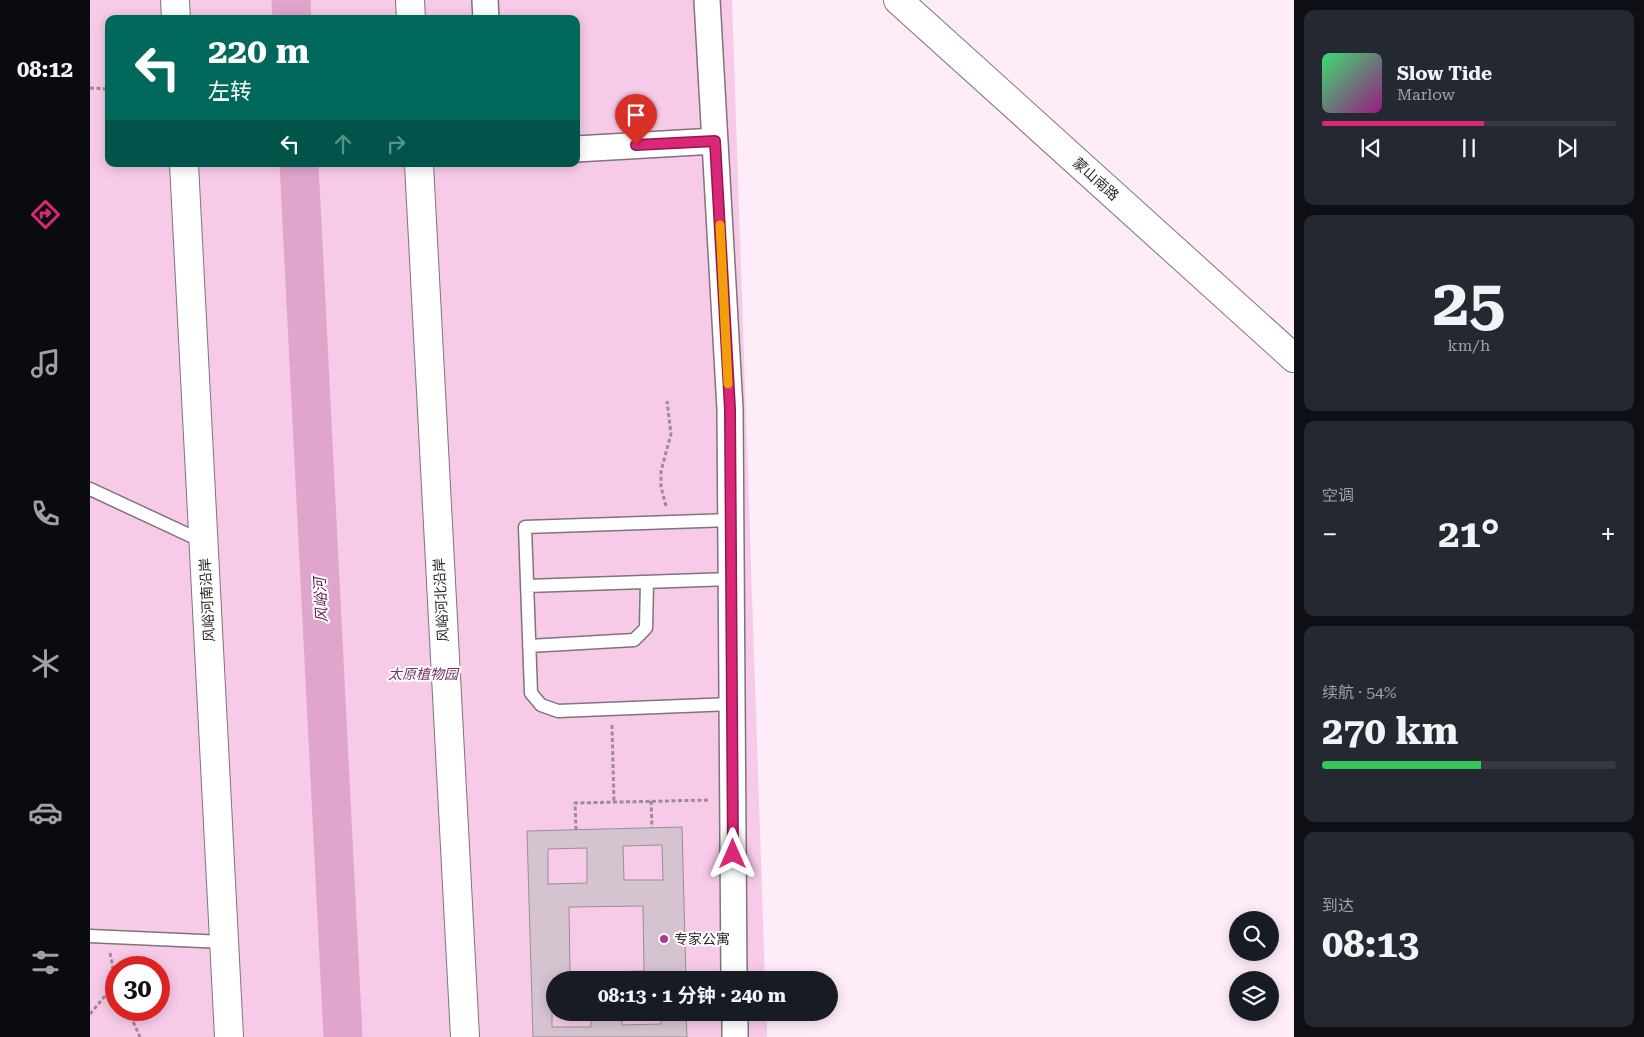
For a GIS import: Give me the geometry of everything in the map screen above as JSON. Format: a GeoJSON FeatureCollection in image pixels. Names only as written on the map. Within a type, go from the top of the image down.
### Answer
{"type":"FeatureCollection","features":[{"type":"Feature","properties":{"kind":"street"},"geometry":{"type":"LineString","coordinates":[[175,0],[176,15]]}},
{"type":"Feature","properties":{"kind":"street"},"geometry":{"type":"LineString","coordinates":[[410,0],[411,15]]}},
{"type":"Feature","properties":{"kind":"street"},"geometry":{"type":"LineString","coordinates":[[485,0],[486,15]]}},
{"type":"Feature","properties":{"kind":"street"},"geometry":{"type":"LineString","coordinates":[[707,0],[730,409],[734,971]]}},
{"type":"Feature","properties":{"kind":"street","name":"蒙山南路"},"geometry":{"type":"LineString","coordinates":[[898,0],[1294,358]]}},
{"type":"Feature","properties":{"kind":"street"},"geometry":{"type":"LineString","coordinates":[[580,148],[715,141]]}},
{"type":"Feature","properties":{"kind":"street","name":"风峪河南沿岸"},"geometry":{"type":"LineString","coordinates":[[184,167],[229,1037]]}},
{"type":"Feature","properties":{"kind":"street","name":"风峪河北沿岸"},"geometry":{"type":"LineString","coordinates":[[419,167],[465,1037]]}},
{"type":"Feature","properties":{"kind":"street"},"geometry":{"type":"LineString","coordinates":[[735,1021],[735,1037]]}},
{"type":"Feature","properties":{"kind":"lane"},"geometry":{"type":"LineString","coordinates":[[90,489],[204,542]]}},
{"type":"Feature","properties":{"kind":"lane"},"geometry":{"type":"LineString","coordinates":[[730,520],[525,527],[531,693],[541,705],[558,711],[732,704]]}},
{"type":"Feature","properties":{"kind":"lane"},"geometry":{"type":"LineString","coordinates":[[527,586],[731,579]]}},
{"type":"Feature","properties":{"kind":"lane"},"geometry":{"type":"LineString","coordinates":[[529,646],[634,640],[646,628],[647,582]]}},
{"type":"Feature","properties":{"kind":"lane"},"geometry":{"type":"LineString","coordinates":[[90,936],[224,942]]}},
{"type":"Feature","properties":{"kind":"path"},"geometry":{"type":"LineString","coordinates":[[90,88],[105,89]]}},
{"type":"Feature","properties":{"kind":"path"},"geometry":{"type":"LineString","coordinates":[[667,401],[671,434],[661,471],[661,487],[670,522]]}},
{"type":"Feature","properties":{"kind":"path"},"geometry":{"type":"LineString","coordinates":[[611,709],[614,802]]}},
{"type":"Feature","properties":{"kind":"path"},"geometry":{"type":"LineString","coordinates":[[576,830],[575,803],[733,800]]}},
{"type":"Feature","properties":{"kind":"path"},"geometry":{"type":"LineString","coordinates":[[651,801],[652,828]]}},
{"type":"Feature","properties":{"kind":"path"},"geometry":{"type":"LineString","coordinates":[[109,937],[110,956]]}},
{"type":"Feature","properties":{"kind":"path"},"geometry":{"type":"LineString","coordinates":[[90,1014],[105,996]]}},
{"type":"Feature","properties":{"kind":"path"},"geometry":{"type":"LineString","coordinates":[[133,1021],[140,1037]]}},
{"type":"Feature","properties":{"kind":"green space","name":"太原植物园"},"geometry":{"type":"Polygon","coordinates":[[[90,0],[732,0],[765,971],[546,971],[546,1021],[767,1021],[767,1037],[90,1037],[90,0]]]}},
{"type":"Feature","properties":{"kind":"building","name":"专家公寓"},"geometry":{"type":"Polygon","coordinates":[[[682,827],[686,971],[644,971],[643,906],[569,907],[570,971],[546,971],[546,1021],[552,1021],[552,1027],[591,1027],[591,1021],[622,1021],[622,1025],[661,1024],[661,1021],[686,1021],[687,1037],[533,1037],[527,831],[682,827]],[[662,845],[623,846],[624,880],[663,880],[662,845]],[[587,848],[548,849],[548,884],[587,883],[587,848]]]}},
{"type":"Feature","properties":{"kind":"waterway","name":"风峪河"},"geometry":{"type":"LineString","coordinates":[[291,0],[292,15]]}},
{"type":"Feature","properties":{"kind":"waterway","name":"风峪河"},"geometry":{"type":"LineString","coordinates":[[299,167],[343,1037]]}},
{"type":"Feature","properties":{"kind":"slow traffic"},"geometry":{"type":"LineString","coordinates":[[720,225],[728,384]]}},
{"type":"Feature","properties":{"kind":"place","name":"专家公寓"},"geometry":{"type":"Point","coordinates":[664,939]}},
{"type":"Feature","properties":{"kind":"route"},"geometry":{"type":"LineString","coordinates":[[636,145],[715,141],[730,409],[733,854]]}}]}
